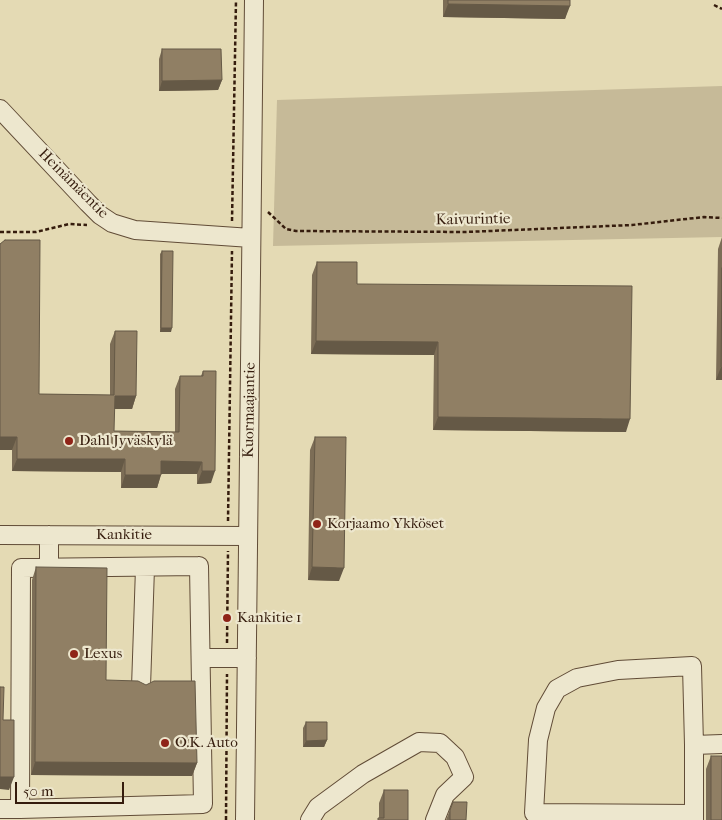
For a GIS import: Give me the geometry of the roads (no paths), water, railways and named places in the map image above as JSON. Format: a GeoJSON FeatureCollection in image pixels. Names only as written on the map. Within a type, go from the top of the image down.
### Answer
{"type":"FeatureCollection","features":[{"type":"Feature","properties":{"kind":"street","name":"Kuormaajantie"},"geometry":{"type":"LineString","coordinates":[[245,820],[254,0]]}},
{"type":"Feature","properties":{"kind":"street","name":"Heinämäentie"},"geometry":{"type":"LineString","coordinates":[[0,109],[100,215],[112,222],[135,230],[251,238]]}},
{"type":"Feature","properties":{"kind":"street","name":"Kankitie"},"geometry":{"type":"LineString","coordinates":[[0,535],[248,536]]}},
{"type":"Feature","properties":{"kind":"street"},"geometry":{"type":"LineString","coordinates":[[49,535],[49,568]]}},
{"type":"Feature","properties":{"kind":"street"},"geometry":{"type":"LineString","coordinates":[[0,809],[20,809],[203,804],[198,566],[21,568],[20,809]]}},
{"type":"Feature","properties":{"kind":"street"},"geometry":{"type":"LineString","coordinates":[[141,687],[145,568]]}},
{"type":"Feature","properties":{"kind":"street"},"geometry":{"type":"LineString","coordinates":[[201,658],[247,658]]}},
{"type":"Feature","properties":{"kind":"street"},"geometry":{"type":"LineString","coordinates":[[692,666],[694,745],[694,817],[534,813],[538,740],[546,708],[557,689],[577,678],[618,670],[692,666]]}},
{"type":"Feature","properties":{"kind":"street"},"geometry":{"type":"LineString","coordinates":[[310,820],[318,807],[363,774],[419,742],[440,743],[455,757],[464,777],[445,795],[435,820]]}},
{"type":"Feature","properties":{"kind":"street"},"geometry":{"type":"LineString","coordinates":[[694,745],[722,744]]}},
{"type":"Feature","properties":{"kind":"place","name":"Dahl Jyväskylä"},"geometry":{"type":"Point","coordinates":[69,441]}},
{"type":"Feature","properties":{"kind":"place","name":"Korjaamo Ykköset"},"geometry":{"type":"Point","coordinates":[317,524]}},
{"type":"Feature","properties":{"kind":"place","name":"Kankitie 1"},"geometry":{"type":"Point","coordinates":[227,618]}},
{"type":"Feature","properties":{"kind":"place","name":"Lexus"},"geometry":{"type":"Point","coordinates":[74,654]}},
{"type":"Feature","properties":{"kind":"place","name":"O.K. Auto"},"geometry":{"type":"Point","coordinates":[165,743]}}]}
